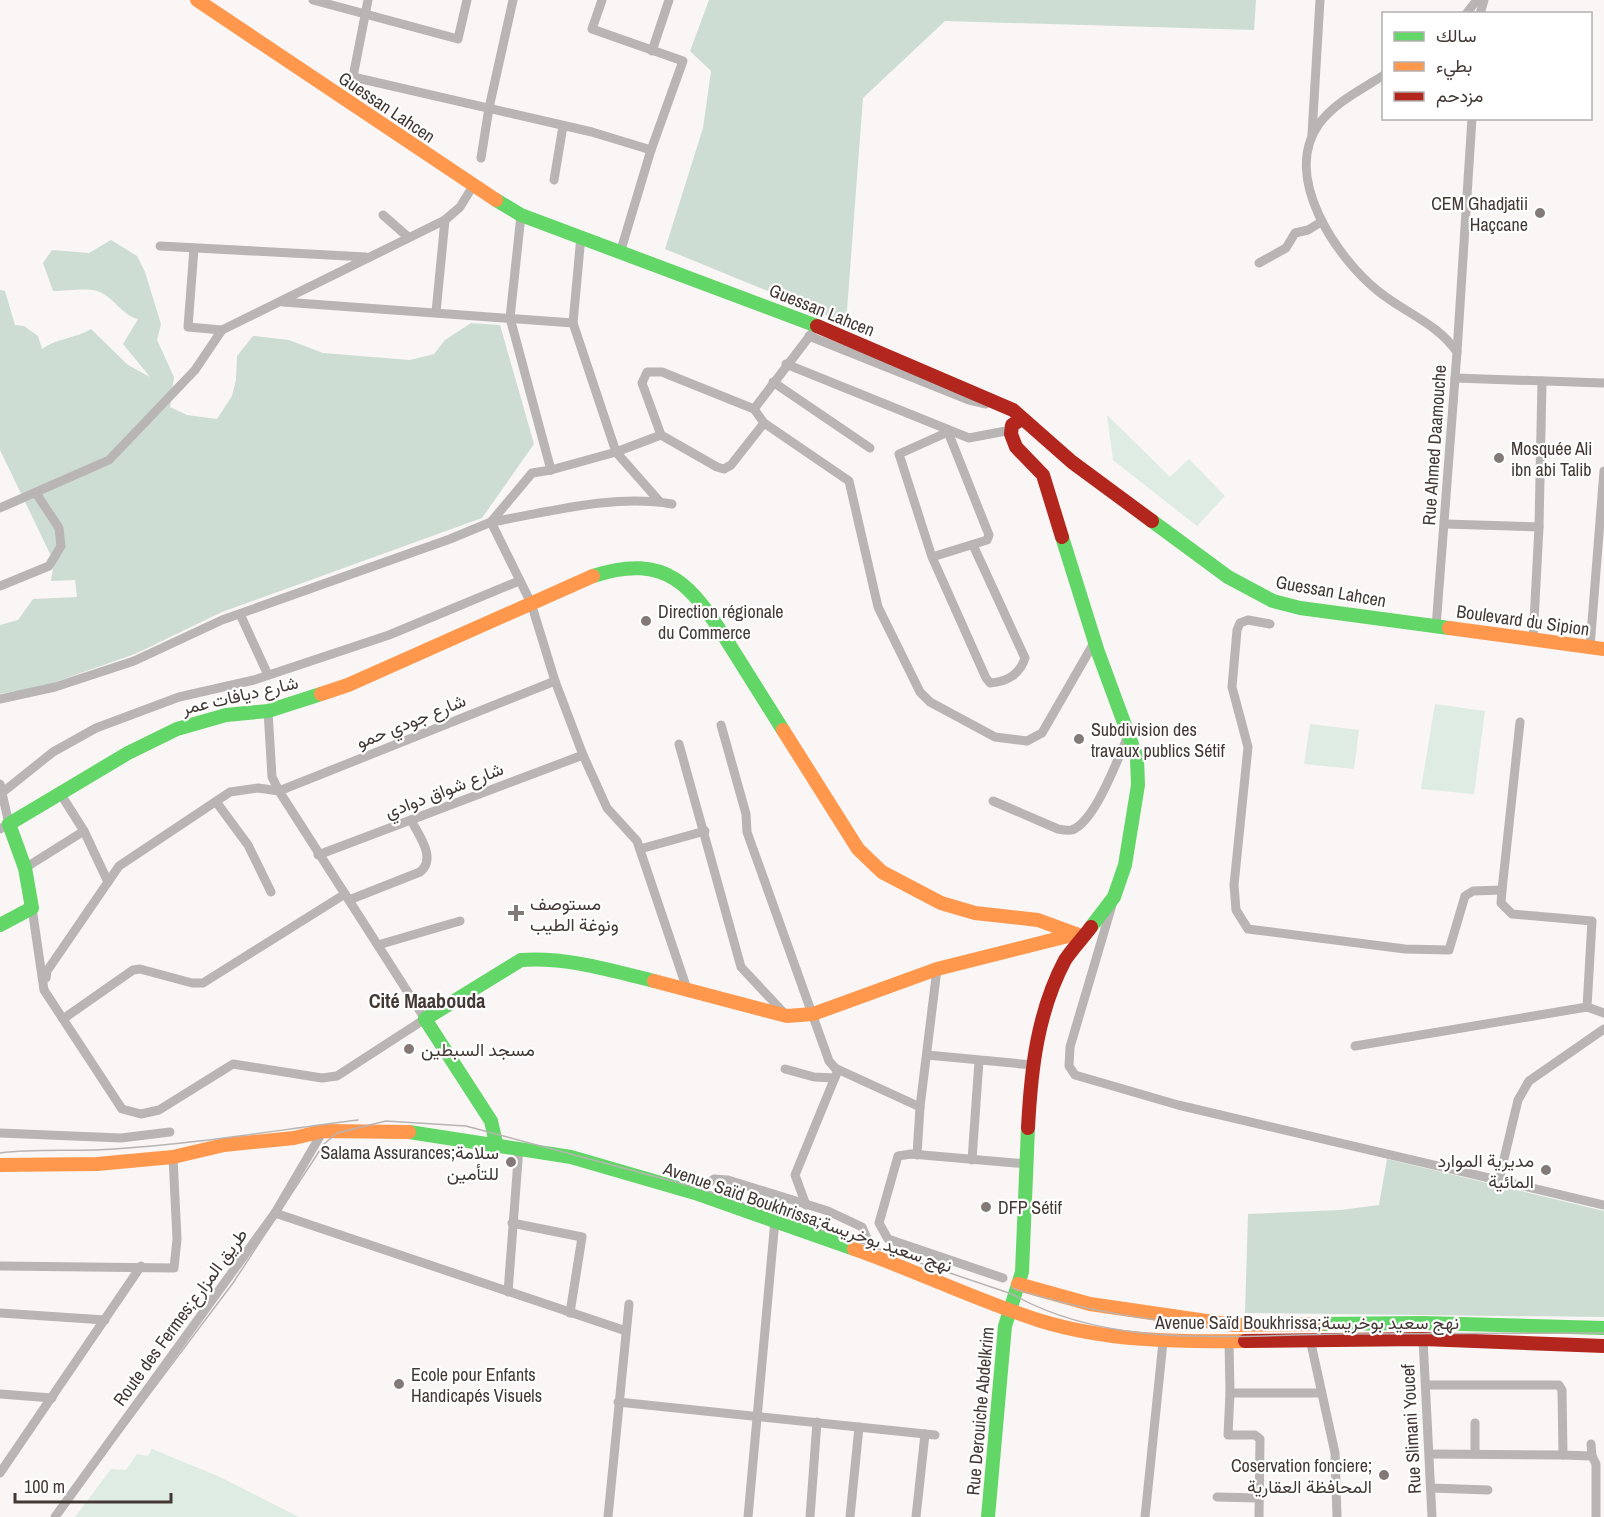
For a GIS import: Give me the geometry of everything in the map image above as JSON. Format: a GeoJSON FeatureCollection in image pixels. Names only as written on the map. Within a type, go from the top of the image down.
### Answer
{"type":"FeatureCollection","features":[{"type":"Feature","properties":{"kind":"main road","name":"Guessan Lahcen"},"geometry":{"type":"LineString","coordinates":[[196,0],[473,186],[521,214],[1006,407],[1115,494],[1251,591],[1273,602],[1300,608],[1436,627]]}},
{"type":"Feature","properties":{"kind":"main road"},"geometry":{"type":"LineString","coordinates":[[1011,430],[1012,425],[1022,419]]}},
{"type":"Feature","properties":{"kind":"main road","name":"Rue Derouiche Abdelkrim"},"geometry":{"type":"LineString","coordinates":[[988,1517],[1005,1326],[1022,1272],[1032,1065],[1048,1000],[1066,960],[1083,932],[1114,897],[1125,865],[1138,785],[1137,758],[1095,641],[1043,475],[1035,461],[1015,447],[1010,438],[1011,430]]}},
{"type":"Feature","properties":{"kind":"main road","name":"شارع ديافات عمر"},"geometry":{"type":"LineString","coordinates":[[4,827],[128,753],[177,729],[226,716],[268,711],[348,685],[596,574],[626,567],[644,566],[679,578],[704,604],[858,849],[882,872],[941,903],[975,913],[1038,920],[1083,932]]}},
{"type":"Feature","properties":{"kind":"main road","name":"Boulevard du Sipion"},"geometry":{"type":"LineString","coordinates":[[1436,627],[1604,649]]}},
{"type":"Feature","properties":{"kind":"main road"},"geometry":{"type":"LineString","coordinates":[[0,925],[32,908],[25,868],[4,827]]}},
{"type":"Feature","properties":{"kind":"main road"},"geometry":{"type":"LineString","coordinates":[[496,1143],[491,1121],[425,1020],[471,988],[521,960],[539,958],[591,965],[688,992],[788,1016],[813,1014],[937,969],[1083,932]]}},
{"type":"Feature","properties":{"kind":"main road"},"geometry":{"type":"LineString","coordinates":[[461,1138],[477,1136],[491,1121]]}},
{"type":"Feature","properties":{"kind":"main road","name":"Avenue Saïd Boukhrissa;نهج سعيد بوخريسة"},"geometry":{"type":"LineString","coordinates":[[0,1165],[97,1164],[173,1157],[224,1145],[294,1138],[323,1131],[409,1132],[496,1143],[571,1157],[695,1193],[875,1256],[1010,1310],[1079,1330],[1163,1342],[1423,1339],[1604,1346]]}},
{"type":"Feature","properties":{"kind":"main road","name":"Avenue Saïd Boukhrissa;نهج سعيد بوخريسة"},"geometry":{"type":"LineString","coordinates":[[1018,1284],[1090,1304],[1234,1325],[1423,1323],[1604,1328]]}},
{"type":"Feature","properties":{"kind":"street"},"geometry":{"type":"LineString","coordinates":[[313,0],[458,39],[467,0]]}},
{"type":"Feature","properties":{"kind":"street"},"geometry":{"type":"LineString","coordinates":[[368,0],[353,77],[563,126],[651,150]]}},
{"type":"Feature","properties":{"kind":"street"},"geometry":{"type":"LineString","coordinates":[[482,158],[489,108],[513,0]]}},
{"type":"Feature","properties":{"kind":"street"},"geometry":{"type":"LineString","coordinates":[[602,0],[592,29],[683,61],[651,150],[620,253]]}},
{"type":"Feature","properties":{"kind":"street"},"geometry":{"type":"LineString","coordinates":[[652,51],[669,0]]}},
{"type":"Feature","properties":{"kind":"street"},"geometry":{"type":"LineString","coordinates":[[1311,139],[1320,0]]}},
{"type":"Feature","properties":{"kind":"street"},"geometry":{"type":"LineString","coordinates":[[1468,12],[1477,0]]}},
{"type":"Feature","properties":{"kind":"street","name":"Rue Ahmed Daamouche"},"geometry":{"type":"LineString","coordinates":[[1382,76],[1333,109],[1318,124],[1311,139],[1308,181],[1311,200],[1320,222],[1363,277],[1379,292],[1441,333],[1457,352],[1436,627]]}},
{"type":"Feature","properties":{"kind":"street"},"geometry":{"type":"LineString","coordinates":[[1457,352],[1472,120]]}},
{"type":"Feature","properties":{"kind":"street"},"geometry":{"type":"LineString","coordinates":[[555,180],[563,126]]}},
{"type":"Feature","properties":{"kind":"street"},"geometry":{"type":"LineString","coordinates":[[194,248],[188,327],[222,330],[445,220],[460,207],[473,186]]}},
{"type":"Feature","properties":{"kind":"street"},"geometry":{"type":"LineString","coordinates":[[521,214],[510,318],[551,470]]}},
{"type":"Feature","properties":{"kind":"street"},"geometry":{"type":"LineString","coordinates":[[383,215],[408,237]]}},
{"type":"Feature","properties":{"kind":"street"},"geometry":{"type":"LineString","coordinates":[[436,312],[445,220]]}},
{"type":"Feature","properties":{"kind":"street"},"geometry":{"type":"LineString","coordinates":[[1259,263],[1286,248],[1294,233],[1308,230],[1320,222]]}},
{"type":"Feature","properties":{"kind":"street"},"geometry":{"type":"LineString","coordinates":[[581,236],[573,323],[616,452],[660,502]]}},
{"type":"Feature","properties":{"kind":"street"},"geometry":{"type":"LineString","coordinates":[[160,246],[368,257]]}},
{"type":"Feature","properties":{"kind":"street"},"geometry":{"type":"LineString","coordinates":[[281,302],[573,323]]}},
{"type":"Feature","properties":{"kind":"street"},"geometry":{"type":"LineString","coordinates":[[0,508],[92,470],[118,453],[195,370],[222,330]]}},
{"type":"Feature","properties":{"kind":"street"},"geometry":{"type":"LineString","coordinates":[[754,408],[813,331]]}},
{"type":"Feature","properties":{"kind":"street"},"geometry":{"type":"LineString","coordinates":[[786,364],[949,432],[977,439],[1011,430]]}},
{"type":"Feature","properties":{"kind":"street"},"geometry":{"type":"LineString","coordinates":[[764,423],[731,465],[724,469],[661,435],[642,383],[647,372],[662,372],[754,408],[764,423],[849,481],[878,607],[904,664],[920,692],[930,702],[995,737],[1028,741],[1042,734],[1095,641]]}},
{"type":"Feature","properties":{"kind":"street"},"geometry":{"type":"LineString","coordinates":[[1455,378],[1604,383]]}},
{"type":"Feature","properties":{"kind":"street"},"geometry":{"type":"LineString","coordinates":[[1533,640],[1539,527],[1542,381]]}},
{"type":"Feature","properties":{"kind":"street"},"geometry":{"type":"LineString","coordinates":[[773,382],[870,448]]}},
{"type":"Feature","properties":{"kind":"street"},"geometry":{"type":"LineString","coordinates":[[932,557],[987,540],[988,531],[949,432]]}},
{"type":"Feature","properties":{"kind":"street"},"geometry":{"type":"LineString","coordinates":[[949,432],[899,454],[932,557],[986,678],[990,683],[998,683],[1016,675],[1025,658],[973,545]]}},
{"type":"Feature","properties":{"kind":"street"},"geometry":{"type":"LineString","coordinates":[[491,522],[532,473],[616,452],[661,435]]}},
{"type":"Feature","properties":{"kind":"street"},"geometry":{"type":"LineString","coordinates":[[1590,647],[1604,471]]}},
{"type":"Feature","properties":{"kind":"street"},"geometry":{"type":"LineString","coordinates":[[0,586],[49,566],[61,546],[59,528],[36,493]]}},
{"type":"Feature","properties":{"kind":"street"},"geometry":{"type":"LineString","coordinates":[[0,699],[55,687],[134,661],[177,639],[240,614],[491,522],[617,500],[642,499],[672,504]]}},
{"type":"Feature","properties":{"kind":"street"},"geometry":{"type":"LineString","coordinates":[[491,522],[531,603],[555,681],[583,755],[607,807],[638,841],[688,992]]}},
{"type":"Feature","properties":{"kind":"street"},"geometry":{"type":"LineString","coordinates":[[1445,524],[1539,527]]}},
{"type":"Feature","properties":{"kind":"street"},"geometry":{"type":"LineString","coordinates":[[4,827],[2,788],[53,752],[96,728],[179,697],[268,675],[389,635],[519,581]]}},
{"type":"Feature","properties":{"kind":"street"},"geometry":{"type":"LineString","coordinates":[[240,614],[268,675]]}},
{"type":"Feature","properties":{"kind":"street"},"geometry":{"type":"LineString","coordinates":[[1270,624],[1248,620],[1240,623],[1237,630],[1232,687],[1248,747],[1234,885],[1236,910],[1248,929],[1405,949],[1449,950],[1465,896],[1473,891],[1502,890]]}},
{"type":"Feature","properties":{"kind":"street","name":"شارع جودي حمو"},"geometry":{"type":"LineString","coordinates":[[279,791],[555,681]]}},
{"type":"Feature","properties":{"kind":"street"},"geometry":{"type":"LineString","coordinates":[[32,908],[44,990],[122,1109],[141,1114],[159,1110],[233,1064],[322,1078],[337,1076],[425,1020],[279,791],[272,777],[268,711]]}},
{"type":"Feature","properties":{"kind":"street"},"geometry":{"type":"LineString","coordinates":[[1520,722],[1501,903],[1512,914],[1592,921],[1587,1007]]}},
{"type":"Feature","properties":{"kind":"street"},"geometry":{"type":"LineString","coordinates":[[721,725],[746,814],[747,832],[829,1061],[837,1074]]}},
{"type":"Feature","properties":{"kind":"street"},"geometry":{"type":"LineString","coordinates":[[993,801],[1070,831],[1093,810],[1129,734]]}},
{"type":"Feature","properties":{"kind":"street"},"geometry":{"type":"LineString","coordinates":[[680,744],[741,967],[788,1016]]}},
{"type":"Feature","properties":{"kind":"street","name":"شارع شواق دوادي"},"geometry":{"type":"LineString","coordinates":[[318,855],[583,755]]}},
{"type":"Feature","properties":{"kind":"street"},"geometry":{"type":"LineString","coordinates":[[44,990],[47,971],[119,867],[217,803],[230,792],[246,789],[279,791]]}},
{"type":"Feature","properties":{"kind":"street"},"geometry":{"type":"LineString","coordinates":[[60,793],[84,831],[108,882]]}},
{"type":"Feature","properties":{"kind":"street"},"geometry":{"type":"LineString","coordinates":[[217,803],[248,845],[271,892]]}},
{"type":"Feature","properties":{"kind":"street"},"geometry":{"type":"LineString","coordinates":[[63,1019],[132,970],[140,969],[192,983],[203,983],[347,897],[420,872],[428,866],[429,857],[411,820]]}},
{"type":"Feature","properties":{"kind":"street"},"geometry":{"type":"LineString","coordinates":[[25,868],[84,831]]}},
{"type":"Feature","properties":{"kind":"street"},"geometry":{"type":"LineString","coordinates":[[640,849],[705,831]]}},
{"type":"Feature","properties":{"kind":"street"},"geometry":{"type":"LineString","coordinates":[[1114,897],[1070,1047],[1069,1066],[1075,1076],[1178,1105],[1604,1205]]}},
{"type":"Feature","properties":{"kind":"street"},"geometry":{"type":"LineString","coordinates":[[378,945],[460,921]]}},
{"type":"Feature","properties":{"kind":"street"},"geometry":{"type":"LineString","coordinates":[[917,1155],[920,1107],[937,969]]}},
{"type":"Feature","properties":{"kind":"street"},"geometry":{"type":"LineString","coordinates":[[1355,1046],[1587,1007],[1604,1013]]}},
{"type":"Feature","properties":{"kind":"street"},"geometry":{"type":"LineString","coordinates":[[1499,1180],[1518,1100],[1529,1081],[1604,1029]]}},
{"type":"Feature","properties":{"kind":"street"},"geometry":{"type":"LineString","coordinates":[[927,1055],[1032,1065]]}},
{"type":"Feature","properties":{"kind":"street"},"geometry":{"type":"LineString","coordinates":[[972,1160],[979,1061]]}},
{"type":"Feature","properties":{"kind":"street"},"geometry":{"type":"LineString","coordinates":[[785,1069],[814,1077],[837,1074],[920,1107]]}},
{"type":"Feature","properties":{"kind":"street"},"geometry":{"type":"LineString","coordinates":[[806,1204],[795,1175],[837,1074]]}},
{"type":"Feature","properties":{"kind":"street","name":"Route des Fermes;طريق المزارع"},"geometry":{"type":"LineString","coordinates":[[55,1517],[275,1213],[323,1131]]}},
{"type":"Feature","properties":{"kind":"street"},"geometry":{"type":"LineString","coordinates":[[0,1133],[121,1138],[170,1132]]}},
{"type":"Feature","properties":{"kind":"street"},"geometry":{"type":"LineString","coordinates":[[508,1292],[519,1147]]}},
{"type":"Feature","properties":{"kind":"street"},"geometry":{"type":"LineString","coordinates":[[1003,1278],[888,1239],[879,1222],[898,1156],[917,1155],[1027,1164]]}},
{"type":"Feature","properties":{"kind":"street"},"geometry":{"type":"LineString","coordinates":[[0,1266],[174,1268],[177,1239],[173,1157]]}},
{"type":"Feature","properties":{"kind":"street"},"geometry":{"type":"LineString","coordinates":[[695,1193],[714,1179],[721,1179],[806,1204],[862,1227],[875,1256]]}},
{"type":"Feature","properties":{"kind":"street"},"geometry":{"type":"LineString","coordinates":[[275,1213],[626,1331]]}},
{"type":"Feature","properties":{"kind":"street"},"geometry":{"type":"LineString","coordinates":[[748,1517],[775,1220]]}},
{"type":"Feature","properties":{"kind":"street"},"geometry":{"type":"LineString","coordinates":[[512,1223],[582,1237],[570,1313]]}},
{"type":"Feature","properties":{"kind":"street"},"geometry":{"type":"LineString","coordinates":[[0,1473],[141,1266]]}},
{"type":"Feature","properties":{"kind":"street"},"geometry":{"type":"LineString","coordinates":[[611,1517],[618,1402],[629,1304]]}},
{"type":"Feature","properties":{"kind":"street"},"geometry":{"type":"LineString","coordinates":[[0,1313],[105,1320]]}},
{"type":"Feature","properties":{"kind":"street"},"geometry":{"type":"LineString","coordinates":[[1310,1339],[1337,1465],[1337,1517]]}},
{"type":"Feature","properties":{"kind":"street","name":"Rue Slimani Youcef"},"geometry":{"type":"LineString","coordinates":[[1423,1339],[1432,1517]]}},
{"type":"Feature","properties":{"kind":"street"},"geometry":{"type":"LineString","coordinates":[[1229,1341],[1228,1435],[1255,1435],[1260,1439],[1259,1517]]}},
{"type":"Feature","properties":{"kind":"street"},"geometry":{"type":"LineString","coordinates":[[1145,1517],[1163,1342]]}},
{"type":"Feature","properties":{"kind":"street"},"geometry":{"type":"LineString","coordinates":[[1426,1385],[1559,1385],[1567,1404],[1563,1455]]}},
{"type":"Feature","properties":{"kind":"street"},"geometry":{"type":"LineString","coordinates":[[1230,1393],[1321,1393]]}},
{"type":"Feature","properties":{"kind":"street"},"geometry":{"type":"LineString","coordinates":[[0,1394],[52,1398]]}},
{"type":"Feature","properties":{"kind":"street"},"geometry":{"type":"LineString","coordinates":[[618,1402],[930,1434],[916,1517]]}},
{"type":"Feature","properties":{"kind":"street"},"geometry":{"type":"LineString","coordinates":[[810,1517],[818,1422]]}},
{"type":"Feature","properties":{"kind":"street"},"geometry":{"type":"LineString","coordinates":[[1475,1423],[1475,1453]]}},
{"type":"Feature","properties":{"kind":"street"},"geometry":{"type":"LineString","coordinates":[[850,1517],[860,1426]]}},
{"type":"Feature","properties":{"kind":"street"},"geometry":{"type":"LineString","coordinates":[[1592,1444],[1592,1456],[1596,1464],[1596,1517]]}},
{"type":"Feature","properties":{"kind":"street"},"geometry":{"type":"LineString","coordinates":[[1430,1454],[1592,1456]]}},
{"type":"Feature","properties":{"kind":"street"},"geometry":{"type":"LineString","coordinates":[[1431,1488],[1488,1490]]}},
{"type":"Feature","properties":{"kind":"street"},"geometry":{"type":"LineString","coordinates":[[1217,1497],[1259,1498]]}},
{"type":"Feature","properties":{"kind":"shaded area"},"geometry":{"type":"Polygon","coordinates":[[[709,0],[1256,0],[1254,30],[945,21],[863,98],[846,323],[665,249],[703,128],[711,71],[690,51],[709,0]]]}},
{"type":"Feature","properties":{"kind":"shaded area"},"geometry":{"type":"Polygon","coordinates":[[[111,240],[137,256],[145,272],[161,324],[157,340],[174,377],[170,407],[187,415],[217,419],[232,396],[236,380],[237,356],[253,336],[289,340],[323,353],[410,360],[434,354],[445,340],[471,323],[500,325],[534,444],[482,518],[222,612],[135,654],[44,686],[0,694],[0,625],[18,620],[33,599],[77,597],[75,580],[51,581],[54,562],[0,450],[0,290],[5,291],[15,325],[24,326],[38,336],[42,349],[47,345],[91,329],[128,365],[150,377],[123,344],[138,319],[100,292],[84,289],[53,291],[43,263],[52,250],[89,253],[111,240]]]}},
{"type":"Feature","properties":{"kind":"shaded area"},"geometry":{"type":"Polygon","coordinates":[[[1107,415],[1170,477],[1189,459],[1225,496],[1197,526],[1113,460],[1107,415]]]}},
{"type":"Feature","properties":{"kind":"shaded area"},"geometry":{"type":"Polygon","coordinates":[[[1435,704],[1485,711],[1474,794],[1421,789],[1435,704]]]}},
{"type":"Feature","properties":{"kind":"shaded area"},"geometry":{"type":"Polygon","coordinates":[[[1310,724],[1359,730],[1354,769],[1304,764],[1310,724]]]}},
{"type":"Feature","properties":{"kind":"shaded area"},"geometry":{"type":"Polygon","coordinates":[[[1387,1159],[1604,1211],[1604,1317],[1245,1313],[1248,1214],[1341,1210],[1379,1205],[1387,1159]]]}},
{"type":"Feature","properties":{"kind":"shaded area"},"geometry":{"type":"Polygon","coordinates":[[[152,1449],[220,1477],[299,1517],[75,1517],[111,1469],[126,1470],[137,1454],[148,1456],[152,1449]]]}},
{"type":"Feature","properties":{"kind":"tram line"},"geometry":{"type":"LineString","coordinates":[[0,1153],[145,1147],[358,1120]]}},
{"type":"Feature","properties":{"kind":"tram line"},"geometry":{"type":"LineString","coordinates":[[57,1517],[233,1283],[324,1144],[337,1133],[386,1121],[466,1126],[698,1188],[1012,1294],[1050,1312],[1089,1324],[1130,1332],[1215,1337],[1604,1333]]}},
{"type":"Feature","properties":{"kind":"tram line"},"geometry":{"type":"LineString","coordinates":[[1012,1288],[1090,1309],[1221,1328]]}},
{"type":"Feature","properties":{"kind":"traffic: fast"},"geometry":{"type":"LineString","coordinates":[[496,200],[521,215],[817,326]]}},
{"type":"Feature","properties":{"kind":"traffic: fast"},"geometry":{"type":"LineString","coordinates":[[1152,521],[1228,577],[1273,601],[1300,608],[1449,628]]}},
{"type":"Feature","properties":{"kind":"traffic: fast"},"geometry":{"type":"LineString","coordinates":[[1062,537],[1098,652],[1137,758],[1138,785],[1125,865],[1114,897],[1091,927]]}},
{"type":"Feature","properties":{"kind":"traffic: fast"},"geometry":{"type":"LineString","coordinates":[[593,576],[641,568],[675,579],[703,606],[716,623],[783,730]]}},
{"type":"Feature","properties":{"kind":"traffic: fast"},"geometry":{"type":"LineString","coordinates":[[0,925],[32,908],[25,868],[9,824],[128,753],[177,729],[226,715],[268,711],[321,694]]}},
{"type":"Feature","properties":{"kind":"traffic: fast"},"geometry":{"type":"LineString","coordinates":[[496,1143],[491,1121],[425,1019],[521,960],[572,962],[654,981]]}},
{"type":"Feature","properties":{"kind":"traffic: fast"},"geometry":{"type":"LineString","coordinates":[[988,1517],[1005,1326],[1022,1272],[1028,1128]]}},
{"type":"Feature","properties":{"kind":"traffic: fast"},"geometry":{"type":"LineString","coordinates":[[409,1132],[571,1157],[695,1193],[854,1249]]}},
{"type":"Feature","properties":{"kind":"traffic: fast"},"geometry":{"type":"LineString","coordinates":[[1321,1324],[1423,1323],[1604,1328]]}},
{"type":"Feature","properties":{"kind":"traffic: slow"},"geometry":{"type":"LineString","coordinates":[[197,0],[496,200]]}},
{"type":"Feature","properties":{"kind":"traffic: slow"},"geometry":{"type":"LineString","coordinates":[[321,694],[348,685],[593,576]]}},
{"type":"Feature","properties":{"kind":"traffic: slow"},"geometry":{"type":"LineString","coordinates":[[1449,628],[1604,649]]}},
{"type":"Feature","properties":{"kind":"traffic: slow"},"geometry":{"type":"LineString","coordinates":[[783,730],[858,849],[882,872],[941,903],[975,913],[1038,920],[1076,934]]}},
{"type":"Feature","properties":{"kind":"traffic: slow"},"geometry":{"type":"LineString","coordinates":[[654,981],[787,1016],[813,1014],[937,969],[1076,934]]}},
{"type":"Feature","properties":{"kind":"traffic: slow"},"geometry":{"type":"LineString","coordinates":[[0,1165],[97,1164],[173,1157],[224,1145],[294,1138],[323,1131],[409,1132]]}},
{"type":"Feature","properties":{"kind":"traffic: slow"},"geometry":{"type":"LineString","coordinates":[[854,1249],[994,1304],[1066,1328],[1142,1339],[1245,1341]]}},
{"type":"Feature","properties":{"kind":"traffic: slow"},"geometry":{"type":"LineString","coordinates":[[1018,1284],[1090,1304],[1234,1325],[1321,1324]]}},
{"type":"Feature","properties":{"kind":"traffic: jam"},"geometry":{"type":"LineString","coordinates":[[817,326],[1013,410],[1072,462],[1152,521]]}},
{"type":"Feature","properties":{"kind":"traffic: jam"},"geometry":{"type":"LineString","coordinates":[[1022,419],[1012,425],[1011,434],[1016,447],[1043,475],[1062,537]]}},
{"type":"Feature","properties":{"kind":"traffic: jam"},"geometry":{"type":"LineString","coordinates":[[1028,1128],[1037,1042],[1048,1000],[1065,960],[1091,927]]}},
{"type":"Feature","properties":{"kind":"traffic: jam"},"geometry":{"type":"LineString","coordinates":[[1245,1341],[1423,1339],[1604,1346]]}},
{"type":"Feature","properties":{"kind":"place","name":"CEM Ghadjatii Haçcane"},"geometry":{"type":"Point","coordinates":[1540,213]}},
{"type":"Feature","properties":{"kind":"place","name":"Mosquée Ali ibn abi Talib"},"geometry":{"type":"Point","coordinates":[1499,458]}},
{"type":"Feature","properties":{"kind":"place","name":"Direction régionale du Commerce"},"geometry":{"type":"Point","coordinates":[646,621]}},
{"type":"Feature","properties":{"kind":"place","name":"Subdivision des travaux publics Sétif"},"geometry":{"type":"Point","coordinates":[1079,739]}},
{"type":"Feature","properties":{"kind":"place","name":"مستوصف ونوغة الطيب"},"geometry":{"type":"Point","coordinates":[516,913]}},
{"type":"Feature","properties":{"kind":"place","name":"مسجد السبطين"},"geometry":{"type":"Point","coordinates":[409,1049]}},
{"type":"Feature","properties":{"kind":"place","name":"Salama Assurances;سلامة للتأمين"},"geometry":{"type":"Point","coordinates":[511,1162]}},
{"type":"Feature","properties":{"kind":"place","name":"مديرية الموارد المائية"},"geometry":{"type":"Point","coordinates":[1546,1170]}},
{"type":"Feature","properties":{"kind":"place","name":"DFP Sétif"},"geometry":{"type":"Point","coordinates":[986,1207]}},
{"type":"Feature","properties":{"kind":"place","name":"Ecole pour Enfants Handicapés Visuels"},"geometry":{"type":"Point","coordinates":[399,1384]}},
{"type":"Feature","properties":{"kind":"place","name":"Coservation fonciere; المحافظة العقارية"},"geometry":{"type":"Point","coordinates":[1384,1475]}},
{"type":"Feature","properties":{"kind":"district","name":"Cité Maabouda"},"geometry":{"type":"Point","coordinates":[427,1000]}}]}
